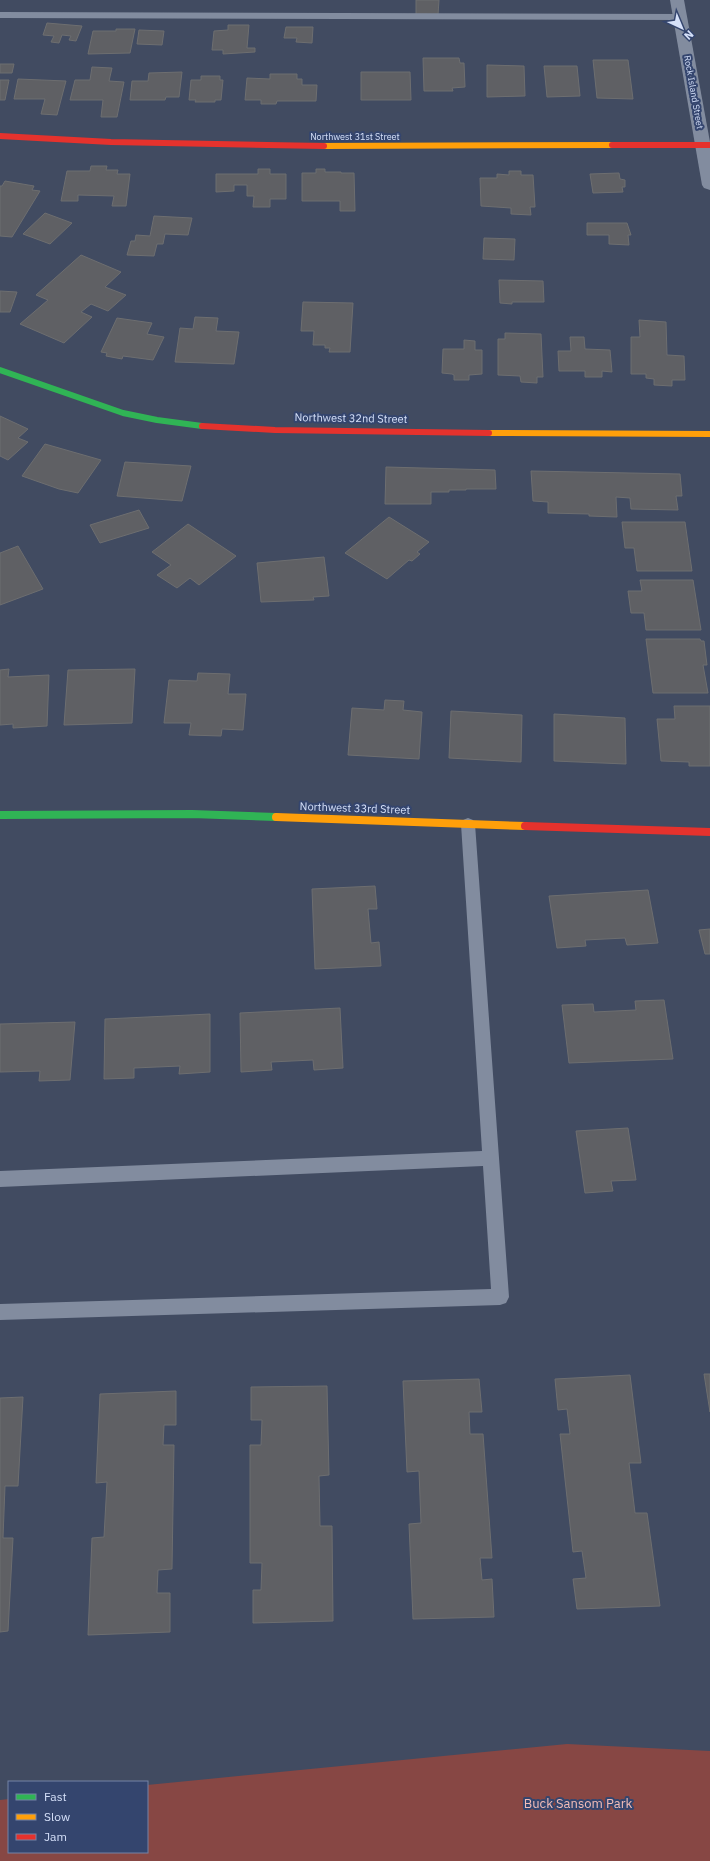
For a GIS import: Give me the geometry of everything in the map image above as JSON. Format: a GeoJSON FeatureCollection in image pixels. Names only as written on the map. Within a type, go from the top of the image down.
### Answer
{"type":"FeatureCollection","features":[{"type":"Feature","properties":{"kind":"street","name":"Rock Island Street"},"geometry":{"type":"LineString","coordinates":[[677,0],[706,145],[710,185]]}},
{"type":"Feature","properties":{"kind":"street","name":"Northwest 31st Street"},"geometry":{"type":"LineString","coordinates":[[0,136],[111,142],[336,146],[706,145]]}},
{"type":"Feature","properties":{"kind":"street","name":"Northwest 32nd Street"},"geometry":{"type":"LineString","coordinates":[[0,370],[23,376],[91,404],[130,415],[186,425],[252,428],[581,435],[710,434]]}},
{"type":"Feature","properties":{"kind":"street","name":"Northwest 33rd Street"},"geometry":{"type":"LineString","coordinates":[[0,815],[192,814],[710,832]]}},
{"type":"Feature","properties":{"kind":"lane"},"geometry":{"type":"LineString","coordinates":[[0,15],[680,17]]}},
{"type":"Feature","properties":{"kind":"lane"},"geometry":{"type":"LineString","coordinates":[[0,1312],[500,1297],[468,824]]}},
{"type":"Feature","properties":{"kind":"lane"},"geometry":{"type":"LineString","coordinates":[[0,1179],[491,1158]]}},
{"type":"Feature","properties":{"kind":"green space","name":"Buck Sansom Park"},"geometry":{"type":"Polygon","coordinates":[[[567,1744],[710,1751],[710,1861],[0,1861],[0,1800],[8,1799],[8,1853],[148,1853],[148,1785],[567,1744]]]}},
{"type":"Feature","properties":{"kind":"building"},"geometry":{"type":"Polygon","coordinates":[[[416,0],[439,0],[438,15],[416,15],[416,0]]]}},
{"type":"Feature","properties":{"kind":"building"},"geometry":{"type":"Polygon","coordinates":[[[47,23],[82,26],[76,41],[69,40],[71,36],[62,35],[59,43],[51,42],[54,36],[43,35],[47,23]]]}},
{"type":"Feature","properties":{"kind":"building"},"geometry":{"type":"Polygon","coordinates":[[[228,25],[249,25],[247,48],[255,48],[255,52],[223,54],[223,50],[212,50],[214,31],[228,30],[228,25]]]}},
{"type":"Feature","properties":{"kind":"building"},"geometry":{"type":"Polygon","coordinates":[[[286,27],[313,27],[312,43],[296,42],[297,38],[284,38],[286,27]]]}},
{"type":"Feature","properties":{"kind":"building"},"geometry":{"type":"Polygon","coordinates":[[[116,29],[135,29],[130,53],[88,54],[93,31],[116,31],[116,29]]]}},
{"type":"Feature","properties":{"kind":"building"},"geometry":{"type":"Polygon","coordinates":[[[139,30],[164,31],[162,45],[137,44],[139,30]]]}},
{"type":"Feature","properties":{"kind":"building"},"geometry":{"type":"Polygon","coordinates":[[[423,58],[459,58],[460,63],[464,63],[465,87],[452,88],[453,91],[424,91],[423,58]]]}},
{"type":"Feature","properties":{"kind":"building"},"geometry":{"type":"Polygon","coordinates":[[[593,60],[628,60],[633,99],[597,98],[593,60]]]}},
{"type":"Feature","properties":{"kind":"building"},"geometry":{"type":"Polygon","coordinates":[[[0,64],[14,64],[12,73],[0,73],[0,64]]]}},
{"type":"Feature","properties":{"kind":"building"},"geometry":{"type":"Polygon","coordinates":[[[487,65],[524,66],[525,96],[487,97],[487,65]]]}},
{"type":"Feature","properties":{"kind":"building"},"geometry":{"type":"Polygon","coordinates":[[[544,66],[577,66],[580,96],[547,97],[544,66]]]}},
{"type":"Feature","properties":{"kind":"building"},"geometry":{"type":"Polygon","coordinates":[[[92,67],[112,68],[109,81],[124,82],[117,117],[101,117],[103,100],[70,100],[75,80],[90,80],[92,67]]]}},
{"type":"Feature","properties":{"kind":"building"},"geometry":{"type":"Polygon","coordinates":[[[182,72],[179,97],[166,97],[165,100],[130,100],[132,81],[148,81],[149,73],[182,72]]]}},
{"type":"Feature","properties":{"kind":"building"},"geometry":{"type":"Polygon","coordinates":[[[361,72],[410,72],[411,100],[361,100],[361,72]]]}},
{"type":"Feature","properties":{"kind":"building"},"geometry":{"type":"Polygon","coordinates":[[[270,74],[297,74],[297,79],[302,79],[302,85],[317,85],[316,101],[277,101],[276,104],[261,104],[261,100],[245,100],[247,78],[270,79],[270,74]]]}},
{"type":"Feature","properties":{"kind":"building"},"geometry":{"type":"Polygon","coordinates":[[[201,76],[220,76],[220,80],[223,80],[221,100],[215,100],[215,102],[195,102],[196,100],[189,100],[191,80],[201,80],[201,76]]]}},
{"type":"Feature","properties":{"kind":"building"},"geometry":{"type":"Polygon","coordinates":[[[18,79],[66,81],[57,115],[41,114],[45,99],[14,99],[18,79]]]}},
{"type":"Feature","properties":{"kind":"building"},"geometry":{"type":"Polygon","coordinates":[[[0,80],[9,80],[5,100],[0,100],[0,80]]]}},
{"type":"Feature","properties":{"kind":"building"},"geometry":{"type":"Polygon","coordinates":[[[91,166],[107,166],[106,170],[118,170],[117,174],[130,174],[126,206],[112,206],[114,196],[78,195],[78,201],[61,201],[67,171],[90,171],[91,166]]]}},
{"type":"Feature","properties":{"kind":"building"},"geometry":{"type":"Polygon","coordinates":[[[258,169],[270,169],[270,174],[286,174],[286,199],[270,199],[270,207],[253,207],[254,196],[247,196],[247,185],[234,185],[234,191],[216,192],[216,174],[258,174],[258,169]]]}},
{"type":"Feature","properties":{"kind":"building"},"geometry":{"type":"Polygon","coordinates":[[[316,169],[325,169],[325,172],[354,173],[355,211],[340,211],[340,201],[302,201],[302,173],[316,173],[316,169]]]}},
{"type":"Feature","properties":{"kind":"building"},"geometry":{"type":"Polygon","coordinates":[[[509,171],[521,171],[521,175],[533,175],[535,207],[530,207],[531,215],[511,214],[511,208],[481,206],[480,178],[497,178],[497,174],[509,175],[509,171]]]}},
{"type":"Feature","properties":{"kind":"building"},"geometry":{"type":"Polygon","coordinates":[[[619,173],[620,179],[625,180],[625,187],[622,187],[623,192],[593,193],[590,174],[619,173]]]}},
{"type":"Feature","properties":{"kind":"building"},"geometry":{"type":"Polygon","coordinates":[[[5,181],[34,186],[32,190],[40,191],[12,237],[0,236],[0,186],[2,186],[5,181]]]}},
{"type":"Feature","properties":{"kind":"building"},"geometry":{"type":"Polygon","coordinates":[[[45,213],[72,223],[50,244],[23,234],[45,213]]]}},
{"type":"Feature","properties":{"kind":"building"},"geometry":{"type":"Polygon","coordinates":[[[154,216],[192,218],[188,235],[165,234],[163,244],[157,244],[154,256],[127,255],[131,241],[135,241],[136,235],[150,236],[154,216]]]}},
{"type":"Feature","properties":{"kind":"building"},"geometry":{"type":"Polygon","coordinates":[[[587,223],[627,223],[631,235],[628,235],[629,245],[609,244],[609,235],[587,235],[587,223]]]}},
{"type":"Feature","properties":{"kind":"building"},"geometry":{"type":"Polygon","coordinates":[[[484,238],[515,239],[514,260],[483,259],[484,238]]]}},
{"type":"Feature","properties":{"kind":"building"},"geometry":{"type":"Polygon","coordinates":[[[81,255],[121,272],[105,287],[126,295],[108,311],[91,304],[81,312],[92,317],[64,343],[20,324],[48,300],[36,295],[81,255]]]}},
{"type":"Feature","properties":{"kind":"building"},"geometry":{"type":"Polygon","coordinates":[[[499,280],[543,281],[544,302],[512,302],[512,304],[500,303],[499,280]]]}},
{"type":"Feature","properties":{"kind":"building"},"geometry":{"type":"Polygon","coordinates":[[[0,291],[17,292],[10,312],[0,312],[0,291]]]}},
{"type":"Feature","properties":{"kind":"building"},"geometry":{"type":"Polygon","coordinates":[[[303,302],[353,303],[350,352],[329,352],[330,348],[325,348],[325,345],[313,345],[314,331],[301,331],[303,302]]]}},
{"type":"Feature","properties":{"kind":"building"},"geometry":{"type":"Polygon","coordinates":[[[195,317],[218,318],[216,331],[239,332],[234,364],[175,362],[180,328],[193,329],[195,317]]]}},
{"type":"Feature","properties":{"kind":"building"},"geometry":{"type":"Polygon","coordinates":[[[117,318],[152,323],[147,334],[164,337],[153,360],[123,356],[122,359],[106,356],[107,353],[101,352],[117,318]]]}},
{"type":"Feature","properties":{"kind":"building"},"geometry":{"type":"Polygon","coordinates":[[[639,320],[666,322],[667,355],[684,356],[685,380],[672,380],[672,386],[654,385],[654,379],[646,378],[646,374],[631,374],[631,337],[640,337],[639,320]]]}},
{"type":"Feature","properties":{"kind":"building"},"geometry":{"type":"Polygon","coordinates":[[[505,333],[541,334],[543,377],[537,377],[537,383],[521,382],[520,376],[498,375],[498,339],[505,339],[505,333]]]}},
{"type":"Feature","properties":{"kind":"building"},"geometry":{"type":"Polygon","coordinates":[[[570,337],[584,337],[585,349],[610,350],[612,372],[602,371],[602,377],[585,377],[585,371],[559,371],[558,351],[571,351],[570,337]]]}},
{"type":"Feature","properties":{"kind":"building"},"geometry":{"type":"Polygon","coordinates":[[[464,340],[475,341],[475,350],[482,350],[482,374],[469,375],[469,380],[454,380],[454,375],[442,373],[443,349],[464,349],[464,340]]]}},
{"type":"Feature","properties":{"kind":"building"},"geometry":{"type":"Polygon","coordinates":[[[0,416],[28,429],[18,438],[28,442],[8,460],[0,456],[0,416]]]}},
{"type":"Feature","properties":{"kind":"building"},"geometry":{"type":"Polygon","coordinates":[[[45,444],[101,460],[78,493],[59,489],[22,476],[45,444]]]}},
{"type":"Feature","properties":{"kind":"building"},"geometry":{"type":"Polygon","coordinates":[[[125,462],[191,466],[182,501],[117,496],[125,462]]]}},
{"type":"Feature","properties":{"kind":"building"},"geometry":{"type":"Polygon","coordinates":[[[386,467],[495,470],[496,489],[466,489],[449,490],[449,492],[431,492],[431,504],[385,504],[386,467]]]}},
{"type":"Feature","properties":{"kind":"building"},"geometry":{"type":"Polygon","coordinates":[[[531,471],[680,474],[682,496],[676,496],[678,510],[631,509],[630,498],[616,497],[617,517],[589,516],[589,514],[548,513],[548,502],[533,501],[531,471]]]}},
{"type":"Feature","properties":{"kind":"building"},"geometry":{"type":"Polygon","coordinates":[[[139,510],[149,528],[100,543],[90,525],[139,510]]]}},
{"type":"Feature","properties":{"kind":"building"},"geometry":{"type":"Polygon","coordinates":[[[389,517],[429,542],[417,552],[420,554],[412,561],[409,560],[387,579],[345,553],[389,517]]]}},
{"type":"Feature","properties":{"kind":"building"},"geometry":{"type":"Polygon","coordinates":[[[622,522],[685,522],[692,571],[637,571],[634,548],[625,548],[622,522]]]}},
{"type":"Feature","properties":{"kind":"building"},"geometry":{"type":"Polygon","coordinates":[[[188,524],[236,556],[199,585],[190,578],[177,588],[157,575],[171,565],[152,552],[188,524]]]}},
{"type":"Feature","properties":{"kind":"building"},"geometry":{"type":"Polygon","coordinates":[[[18,546],[43,589],[0,605],[0,553],[18,546]]]}},
{"type":"Feature","properties":{"kind":"building"},"geometry":{"type":"Polygon","coordinates":[[[324,557],[329,596],[313,597],[314,600],[261,602],[257,563],[324,557]]]}},
{"type":"Feature","properties":{"kind":"building"},"geometry":{"type":"Polygon","coordinates":[[[640,580],[693,580],[701,630],[646,630],[644,613],[631,613],[628,591],[642,591],[640,580]]]}},
{"type":"Feature","properties":{"kind":"building"},"geometry":{"type":"Polygon","coordinates":[[[646,639],[700,639],[701,641],[704,641],[707,665],[703,665],[708,693],[653,693],[646,639]]]}},
{"type":"Feature","properties":{"kind":"building"},"geometry":{"type":"Polygon","coordinates":[[[9,669],[8,677],[49,675],[47,726],[13,728],[13,724],[0,725],[0,670],[9,669]]]}},
{"type":"Feature","properties":{"kind":"building"},"geometry":{"type":"Polygon","coordinates":[[[135,669],[132,723],[64,725],[68,670],[135,669]]]}},
{"type":"Feature","properties":{"kind":"building"},"geometry":{"type":"Polygon","coordinates":[[[198,673],[230,674],[228,694],[246,694],[243,730],[222,729],[221,736],[189,735],[191,723],[164,723],[169,680],[197,681],[198,673]]]}},
{"type":"Feature","properties":{"kind":"building"},"geometry":{"type":"Polygon","coordinates":[[[385,700],[404,701],[403,710],[422,712],[419,759],[348,755],[352,708],[384,710],[385,700]]]}},
{"type":"Feature","properties":{"kind":"building"},"geometry":{"type":"Polygon","coordinates":[[[674,706],[710,706],[710,766],[689,766],[689,762],[661,761],[657,719],[675,719],[674,706]]]}},
{"type":"Feature","properties":{"kind":"building"},"geometry":{"type":"Polygon","coordinates":[[[451,711],[522,715],[521,762],[449,758],[451,711]]]}},
{"type":"Feature","properties":{"kind":"building"},"geometry":{"type":"Polygon","coordinates":[[[554,714],[625,718],[626,764],[554,761],[554,714]]]}},
{"type":"Feature","properties":{"kind":"building"},"geometry":{"type":"Polygon","coordinates":[[[375,886],[377,909],[368,909],[371,943],[379,942],[381,966],[315,969],[312,889],[375,886]]]}},
{"type":"Feature","properties":{"kind":"building"},"geometry":{"type":"Polygon","coordinates":[[[648,890],[658,943],[627,945],[625,938],[585,940],[586,946],[557,948],[549,896],[648,890]]]}},
{"type":"Feature","properties":{"kind":"building"},"geometry":{"type":"Polygon","coordinates":[[[710,929],[710,954],[705,954],[699,930],[710,929]]]}},
{"type":"Feature","properties":{"kind":"building"},"geometry":{"type":"Polygon","coordinates":[[[664,1000],[673,1059],[569,1063],[562,1005],[593,1004],[594,1012],[636,1010],[635,1001],[664,1000]]]}},
{"type":"Feature","properties":{"kind":"building"},"geometry":{"type":"Polygon","coordinates":[[[340,1008],[343,1068],[314,1070],[313,1060],[271,1062],[272,1070],[241,1072],[240,1013],[340,1008]]]}},
{"type":"Feature","properties":{"kind":"building"},"geometry":{"type":"Polygon","coordinates":[[[210,1014],[210,1072],[179,1074],[180,1066],[134,1068],[134,1078],[104,1079],[105,1019],[210,1014]]]}},
{"type":"Feature","properties":{"kind":"building"},"geometry":{"type":"Polygon","coordinates":[[[75,1022],[70,1080],[39,1081],[40,1071],[0,1072],[0,1024],[75,1022]]]}},
{"type":"Feature","properties":{"kind":"building"},"geometry":{"type":"Polygon","coordinates":[[[628,1128],[636,1180],[611,1181],[613,1191],[585,1193],[576,1131],[628,1128]]]}},
{"type":"Feature","properties":{"kind":"building"},"geometry":{"type":"Polygon","coordinates":[[[704,1374],[710,1374],[710,1412],[704,1374]]]}},
{"type":"Feature","properties":{"kind":"building"},"geometry":{"type":"Polygon","coordinates":[[[630,1375],[641,1463],[629,1463],[635,1513],[647,1513],[660,1606],[577,1609],[573,1579],[586,1578],[582,1551],[573,1552],[560,1434],[570,1434],[567,1409],[558,1410],[555,1379],[630,1375]]]}},
{"type":"Feature","properties":{"kind":"building"},"geometry":{"type":"Polygon","coordinates":[[[479,1379],[482,1412],[469,1412],[470,1434],[483,1434],[492,1558],[480,1558],[482,1580],[492,1579],[494,1617],[413,1619],[409,1524],[421,1523],[419,1471],[407,1472],[403,1381],[479,1379]]]}},
{"type":"Feature","properties":{"kind":"building"},"geometry":{"type":"Polygon","coordinates":[[[327,1386],[329,1475],[319,1476],[320,1526],[332,1526],[333,1621],[253,1623],[253,1590],[261,1590],[262,1563],[250,1563],[250,1445],[261,1445],[262,1420],[251,1420],[251,1387],[327,1386]]]}},
{"type":"Feature","properties":{"kind":"building"},"geometry":{"type":"Polygon","coordinates":[[[176,1391],[176,1425],[164,1425],[163,1445],[174,1445],[172,1569],[158,1570],[157,1593],[170,1593],[170,1632],[88,1635],[92,1538],[104,1537],[107,1482],[96,1483],[100,1394],[176,1391]]]}},
{"type":"Feature","properties":{"kind":"building"},"geometry":{"type":"Polygon","coordinates":[[[23,1397],[18,1486],[5,1486],[3,1538],[13,1538],[8,1631],[0,1632],[0,1398],[23,1397]]]}},
{"type":"Feature","properties":{"kind":"traffic: fast"},"geometry":{"type":"LineString","coordinates":[[0,370],[28,379],[98,406],[123,413],[179,424],[202,426]]}},
{"type":"Feature","properties":{"kind":"traffic: fast"},"geometry":{"type":"LineString","coordinates":[[0,815],[192,814],[276,817]]}},
{"type":"Feature","properties":{"kind":"traffic: slow"},"geometry":{"type":"LineString","coordinates":[[324,146],[612,145]]}},
{"type":"Feature","properties":{"kind":"traffic: slow"},"geometry":{"type":"LineString","coordinates":[[489,433],[710,434]]}},
{"type":"Feature","properties":{"kind":"traffic: slow"},"geometry":{"type":"LineString","coordinates":[[276,817],[525,826]]}},
{"type":"Feature","properties":{"kind":"traffic: jam"},"geometry":{"type":"LineString","coordinates":[[0,136],[111,142],[324,146]]}},
{"type":"Feature","properties":{"kind":"traffic: jam"},"geometry":{"type":"LineString","coordinates":[[612,145],[710,145]]}},
{"type":"Feature","properties":{"kind":"traffic: jam"},"geometry":{"type":"LineString","coordinates":[[202,426],[275,430],[489,433]]}},
{"type":"Feature","properties":{"kind":"traffic: jam"},"geometry":{"type":"LineString","coordinates":[[525,826],[710,832]]}}]}
